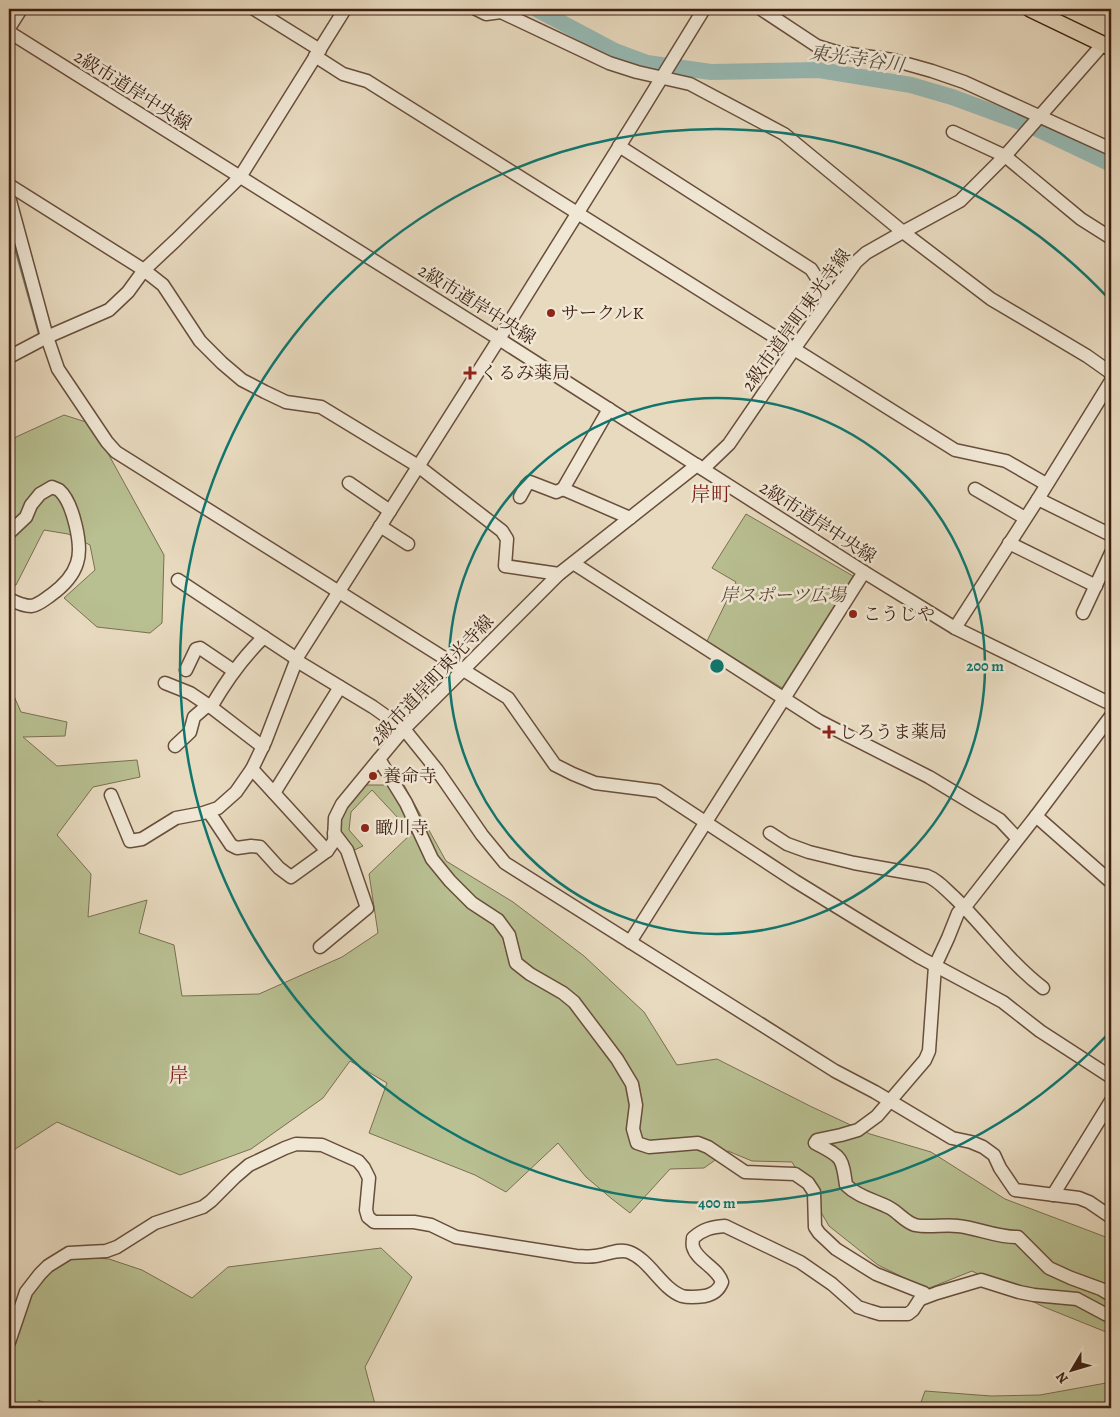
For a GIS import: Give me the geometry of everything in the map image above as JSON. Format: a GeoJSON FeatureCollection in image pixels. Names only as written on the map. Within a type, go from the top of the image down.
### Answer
{"type":"FeatureCollection","features":[{"type":"Feature","properties":{"kind":"main road"},"geometry":{"type":"LineString","coordinates":[[1030,9],[1107,46]]}},
{"type":"Feature","properties":{"kind":"street"},"geometry":{"type":"LineString","coordinates":[[9,28],[21,9]]}},
{"type":"Feature","properties":{"kind":"street"},"geometry":{"type":"LineString","coordinates":[[254,9],[318,53],[343,74],[367,81],[955,450],[1006,461],[1046,484]]}},
{"type":"Feature","properties":{"kind":"street"},"geometry":{"type":"LineString","coordinates":[[9,357],[110,310],[128,292],[144,270],[240,177],[345,9]]}},
{"type":"Feature","properties":{"kind":"street"},"geometry":{"type":"LineString","coordinates":[[476,9],[486,14],[501,12],[609,62],[637,72],[662,76],[690,84],[784,134],[903,232],[991,299],[1087,356],[1111,373]]}},
{"type":"Feature","properties":{"kind":"street"},"geometry":{"type":"LineString","coordinates":[[111,795],[130,841],[142,840],[176,818],[209,812],[218,808],[236,792],[252,769],[263,748],[297,660],[704,9]]}},
{"type":"Feature","properties":{"kind":"street"},"geometry":{"type":"LineString","coordinates":[[761,9],[817,46],[836,52],[893,60],[964,82],[1036,119],[1111,149]]}},
{"type":"Feature","properties":{"kind":"street","name":"2級市道岸中央線"},"geometry":{"type":"LineString","coordinates":[[9,32],[955,628],[1111,704]]}},
{"type":"Feature","properties":{"kind":"street","name":"2級市道岸町東光寺線"},"geometry":{"type":"LineString","coordinates":[[921,1299],[924,1293],[876,1274],[836,1249],[819,1233],[815,1227],[814,1192],[808,1182],[795,1174],[745,1172],[708,1147],[698,1144],[649,1148],[637,1144],[633,1129],[636,1105],[632,1084],[617,1059],[574,1002],[516,963],[509,935],[498,920],[472,902],[450,881],[432,859],[406,803],[380,759],[404,729],[559,574],[729,444],[794,348],[856,262],[866,253],[960,201],[1005,156],[1036,119],[1107,46]]}},
{"type":"Feature","properties":{"kind":"street"},"geometry":{"type":"LineString","coordinates":[[953,132],[1005,156],[1081,219],[1111,238]]}},
{"type":"Feature","properties":{"kind":"street"},"geometry":{"type":"LineString","coordinates":[[619,146],[811,269],[830,298]]}},
{"type":"Feature","properties":{"kind":"street"},"geometry":{"type":"LineString","coordinates":[[9,185],[144,270],[163,285],[200,341],[222,364],[242,380],[286,402],[321,407],[418,466],[502,531],[507,539],[505,566],[559,574]]}},
{"type":"Feature","properties":{"kind":"street"},"geometry":{"type":"LineString","coordinates":[[9,197],[42,340],[58,369],[107,442],[116,452],[508,698],[555,765],[595,783],[658,791],[795,881],[878,932],[935,966],[1003,1002],[1040,1031],[1111,1077]]}},
{"type":"Feature","properties":{"kind":"street"},"geometry":{"type":"LineString","coordinates":[[9,366],[42,340]]}},
{"type":"Feature","properties":{"kind":"street"},"geometry":{"type":"LineString","coordinates":[[955,628],[1111,381]]}},
{"type":"Feature","properties":{"kind":"street"},"geometry":{"type":"LineString","coordinates":[[520,497],[530,482],[556,492],[563,489],[609,409]]}},
{"type":"Feature","properties":{"kind":"street"},"geometry":{"type":"LineString","coordinates":[[350,483],[390,510]]}},
{"type":"Feature","properties":{"kind":"street"},"geometry":{"type":"LineString","coordinates":[[9,533],[26,517],[31,505],[40,494],[52,487],[59,490],[66,499],[76,525],[79,545],[78,562],[70,576],[58,590],[40,603],[30,606],[9,599]]}},
{"type":"Feature","properties":{"kind":"street"},"geometry":{"type":"LineString","coordinates":[[563,489],[630,518]]}},
{"type":"Feature","properties":{"kind":"street"},"geometry":{"type":"LineString","coordinates":[[975,489],[1026,518]]}},
{"type":"Feature","properties":{"kind":"street"},"geometry":{"type":"LineString","coordinates":[[1038,499],[1111,535]]}},
{"type":"Feature","properties":{"kind":"street"},"geometry":{"type":"LineString","coordinates":[[380,526],[408,544]]}},
{"type":"Feature","properties":{"kind":"street"},"geometry":{"type":"LineString","coordinates":[[1009,543],[1096,586]]}},
{"type":"Feature","properties":{"kind":"street"},"geometry":{"type":"LineString","coordinates":[[1082,613],[1111,553]]}},
{"type":"Feature","properties":{"kind":"street"},"geometry":{"type":"LineString","coordinates":[[573,563],[819,721],[929,777],[1000,820],[1017,838]]}},
{"type":"Feature","properties":{"kind":"street"},"geometry":{"type":"LineString","coordinates":[[630,942],[864,572]]}},
{"type":"Feature","properties":{"kind":"street"},"geometry":{"type":"LineString","coordinates":[[178,580],[404,729],[437,770],[504,863],[835,1071],[889,1100],[952,1138],[983,1147],[994,1155],[1000,1168],[1015,1190],[1079,1198],[1089,1202],[1111,1217]]}},
{"type":"Feature","properties":{"kind":"street"},"geometry":{"type":"LineString","coordinates":[[175,746],[190,732],[194,716],[210,706],[225,682],[264,636]]}},
{"type":"Feature","properties":{"kind":"street"},"geometry":{"type":"LineString","coordinates":[[186,670],[196,650],[200,648],[234,671]]}},
{"type":"Feature","properties":{"kind":"street"},"geometry":{"type":"LineString","coordinates":[[165,683],[190,693],[210,706],[263,748]]}},
{"type":"Feature","properties":{"kind":"street"},"geometry":{"type":"LineString","coordinates":[[274,794],[340,688]]}},
{"type":"Feature","properties":{"kind":"street"},"geometry":{"type":"LineString","coordinates":[[1111,716],[1036,816],[958,913],[935,966],[929,1051],[925,1060],[877,1116],[858,1130],[817,1140],[815,1143],[837,1155],[843,1165],[846,1185],[852,1191],[891,1208],[906,1221],[916,1225],[957,1225],[1008,1237],[1018,1237],[1049,1268],[1101,1289],[1111,1295]]}},
{"type":"Feature","properties":{"kind":"street"},"geometry":{"type":"LineString","coordinates":[[209,812],[231,845],[237,848],[251,846],[260,848],[291,878],[327,851],[334,841],[335,818],[342,804],[380,759]]}},
{"type":"Feature","properties":{"kind":"street"},"geometry":{"type":"LineString","coordinates":[[252,769],[327,851]]}},
{"type":"Feature","properties":{"kind":"street"},"geometry":{"type":"LineString","coordinates":[[1036,816],[1111,882]]}},
{"type":"Feature","properties":{"kind":"street"},"geometry":{"type":"LineString","coordinates":[[320,947],[367,908],[347,850],[334,833]]}},
{"type":"Feature","properties":{"kind":"street"},"geometry":{"type":"LineString","coordinates":[[770,833],[787,844],[809,852],[934,879],[964,907],[1013,962],[1043,988]]}},
{"type":"Feature","properties":{"kind":"street"},"geometry":{"type":"LineString","coordinates":[[1053,1195],[1111,1101]]}},
{"type":"Feature","properties":{"kind":"street"},"geometry":{"type":"LineString","coordinates":[[9,1342],[26,1292],[48,1266],[69,1253],[106,1251],[117,1247],[154,1223],[203,1207],[249,1165],[296,1144],[322,1145],[358,1161],[369,1178],[366,1210],[368,1218],[374,1222],[414,1222],[431,1225],[456,1237],[576,1256],[596,1256],[618,1251],[628,1251],[640,1258],[663,1282],[684,1297],[710,1295],[719,1289],[722,1282],[720,1276],[698,1256],[692,1246],[693,1238],[701,1230],[725,1226],[800,1262],[832,1284],[858,1307],[880,1314],[908,1314],[921,1299],[981,1280],[1034,1295],[1077,1299],[1107,1315],[1111,1315]]}},
{"type":"Feature","properties":{"kind":"green space"},"geometry":{"type":"Polygon","coordinates":[[[64,415],[86,422],[105,448],[164,555],[162,623],[150,633],[97,627],[64,598],[95,570],[90,545],[68,534],[44,530],[16,585],[9,587],[9,446],[16,437],[64,415]]]}},
{"type":"Feature","properties":{"kind":"green space","name":"岸スポーツ広場"},"geometry":{"type":"Polygon","coordinates":[[[746,514],[853,576],[782,688],[707,641],[736,582],[712,568],[746,514]]]}},
{"type":"Feature","properties":{"kind":"green space"},"geometry":{"type":"Polygon","coordinates":[[[9,685],[21,712],[67,722],[65,736],[23,737],[57,766],[137,760],[140,777],[93,787],[57,835],[91,874],[88,917],[147,900],[139,933],[174,945],[182,996],[259,994],[342,957],[378,933],[369,874],[412,833],[372,790],[351,812],[349,830],[363,846],[350,852],[338,831],[342,809],[365,785],[404,785],[446,861],[513,902],[584,956],[644,1012],[677,1065],[717,1059],[870,1134],[931,1152],[1005,1199],[1111,1239],[1111,1334],[1044,1307],[972,1271],[927,1289],[878,1265],[829,1226],[792,1162],[752,1161],[728,1151],[704,1168],[670,1169],[630,1213],[586,1177],[558,1143],[506,1192],[475,1175],[369,1133],[387,1083],[350,1061],[323,1098],[251,1149],[180,1175],[57,1122],[9,1153],[9,685]]]}},
{"type":"Feature","properties":{"kind":"green space"},"geometry":{"type":"Polygon","coordinates":[[[381,1248],[412,1277],[365,1367],[376,1408],[58,1408],[38,1400],[43,1408],[9,1408],[9,1336],[32,1279],[75,1256],[109,1259],[142,1270],[192,1298],[228,1267],[381,1248]]]}},
{"type":"Feature","properties":{"kind":"green space"},"geometry":{"type":"Polygon","coordinates":[[[1111,1373],[1111,1408],[919,1408],[925,1391],[991,1396],[1040,1395],[1106,1383],[1111,1373]]]}},
{"type":"Feature","properties":{"kind":"waterway","name":"東光寺谷川"},"geometry":{"type":"LineString","coordinates":[[536,9],[615,51],[647,63],[711,72],[819,70],[911,85],[952,97],[1031,126],[1111,164]]}},
{"type":"Feature","properties":{"kind":"waterway"},"geometry":{"type":"LineString","coordinates":[[9,226],[40,337]]}},
{"type":"Feature","properties":{"kind":"place","name":"サークルK"},"geometry":{"type":"Point","coordinates":[551,313]}},
{"type":"Feature","properties":{"kind":"place","name":"くるみ薬局"},"geometry":{"type":"Point","coordinates":[470,373]}},
{"type":"Feature","properties":{"kind":"place","name":"こうじや"},"geometry":{"type":"Point","coordinates":[853,614]}},
{"type":"Feature","properties":{"kind":"place","name":"しろうま薬局"},"geometry":{"type":"Point","coordinates":[829,732]}},
{"type":"Feature","properties":{"kind":"place","name":"養命寺"},"geometry":{"type":"Point","coordinates":[373,776]}},
{"type":"Feature","properties":{"kind":"place","name":"瞰川寺"},"geometry":{"type":"Point","coordinates":[365,828]}},
{"type":"Feature","properties":{"kind":"district","name":"岸町"},"geometry":{"type":"Point","coordinates":[711,494]}},
{"type":"Feature","properties":{"kind":"district","name":"岸"},"geometry":{"type":"Point","coordinates":[179,1075]}}]}
